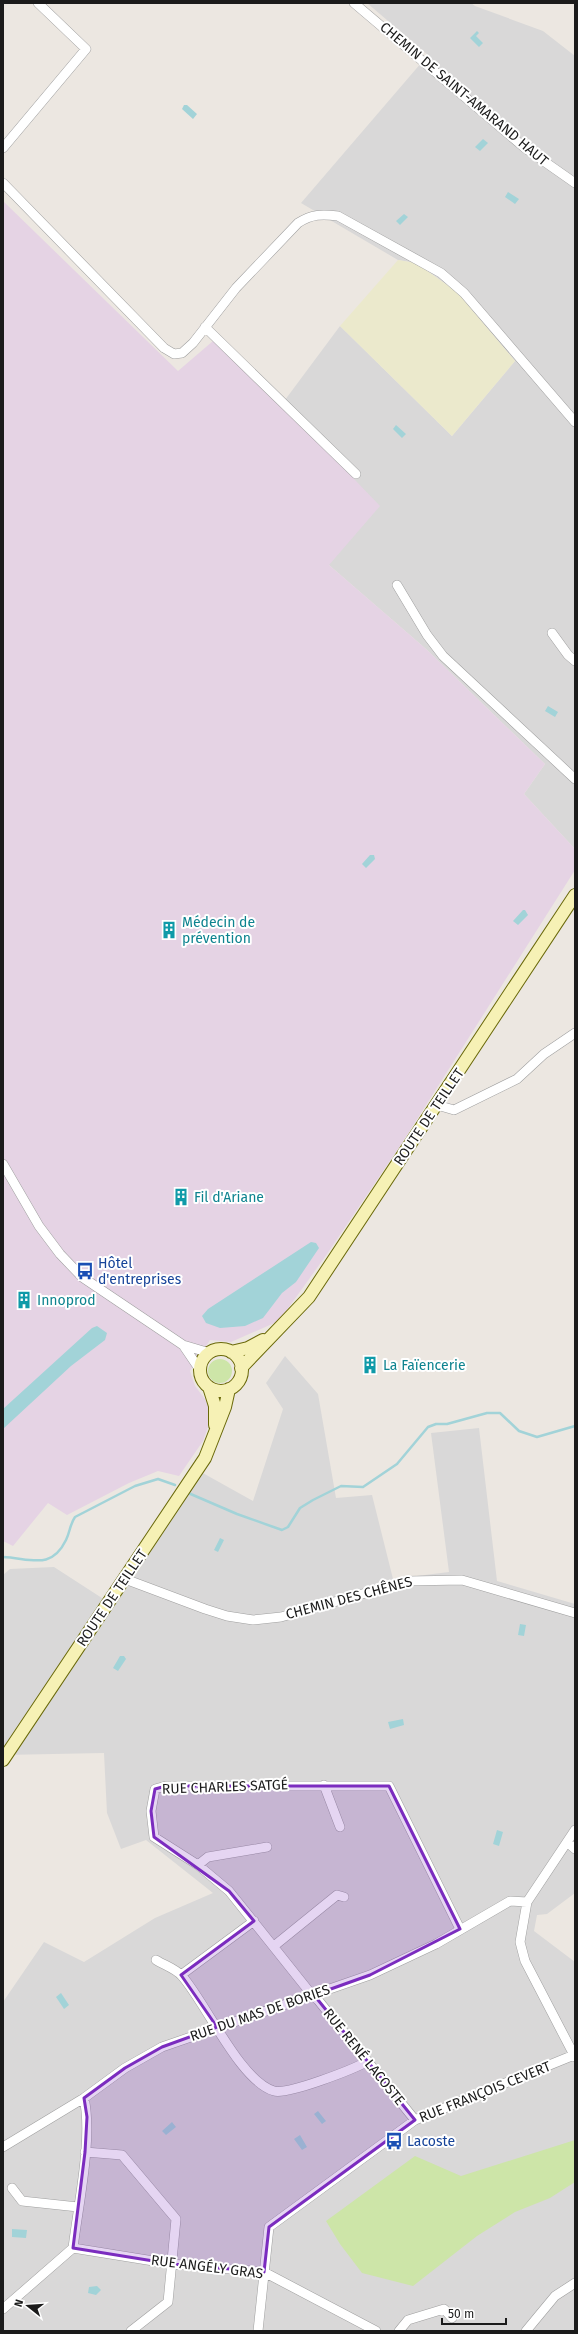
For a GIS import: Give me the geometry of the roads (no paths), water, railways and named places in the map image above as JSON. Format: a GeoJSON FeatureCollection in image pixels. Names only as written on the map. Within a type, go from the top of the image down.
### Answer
{"type":"FeatureCollection","features":[{"type":"Feature","properties":{"kind":"main road","name":"ROUTE DE TEILLET"},"geometry":{"type":"LineString","coordinates":[[241,1368],[309,1297],[575,895]]}},
{"type":"Feature","properties":{"kind":"main road","name":"ROUTE DE TEILLET"},"geometry":{"type":"LineString","coordinates":[[231,1352],[248,1348],[276,1333]]}},
{"type":"Feature","properties":{"kind":"main road"},"geometry":{"type":"LineString","coordinates":[[220,1349],[231,1352],[240,1362],[240,1378],[229,1389],[222,1391],[209,1387],[202,1380],[200,1370],[201,1363],[210,1353],[220,1349]]}},
{"type":"Feature","properties":{"kind":"main road","name":"ROUTE DE TEILLET"},"geometry":{"type":"LineString","coordinates":[[209,1387],[215,1406],[215,1433]]}},
{"type":"Feature","properties":{"kind":"main road","name":"ROUTE DE TEILLET"},"geometry":{"type":"LineString","coordinates":[[3,1760],[205,1458],[225,1408],[229,1389]]}},
{"type":"Feature","properties":{"kind":"street"},"geometry":{"type":"LineString","coordinates":[[3,148],[86,49],[38,3]]}},
{"type":"Feature","properties":{"kind":"street","name":"CHEMIN DE SAINT-AMARAND HAUT"},"geometry":{"type":"LineString","coordinates":[[354,3],[525,148],[575,183]]}},
{"type":"Feature","properties":{"kind":"street"},"geometry":{"type":"LineString","coordinates":[[3,183],[164,348],[174,354],[182,353],[236,288],[298,223],[309,216],[322,214],[338,216],[441,273],[464,293],[575,422]]}},
{"type":"Feature","properties":{"kind":"street"},"geometry":{"type":"LineString","coordinates":[[205,327],[356,474]]}},
{"type":"Feature","properties":{"kind":"street"},"geometry":{"type":"LineString","coordinates":[[397,585],[427,635],[442,656],[575,779]]}},
{"type":"Feature","properties":{"kind":"street"},"geometry":{"type":"LineString","coordinates":[[552,632],[568,655],[575,661]]}},
{"type":"Feature","properties":{"kind":"street"},"geometry":{"type":"LineString","coordinates":[[437,1105],[454,1110],[517,1079],[544,1054],[575,1033]]}},
{"type":"Feature","properties":{"kind":"street"},"geometry":{"type":"LineString","coordinates":[[3,1164],[39,1226],[60,1254],[82,1277],[183,1345],[210,1353]]}},
{"type":"Feature","properties":{"kind":"street"},"geometry":{"type":"LineString","coordinates":[[183,1345],[200,1370]]}},
{"type":"Feature","properties":{"kind":"street","name":"CHEMIN DES CHÊNES"},"geometry":{"type":"LineString","coordinates":[[125,1579],[227,1616],[254,1620],[281,1617],[408,1581],[429,1579],[462,1580],[575,1614]]}},
{"type":"Feature","properties":{"kind":"street"},"geometry":{"type":"LineString","coordinates":[[324,1785],[340,1827]]}},
{"type":"Feature","properties":{"kind":"street","name":"RUE CHARLES SATGÉ"},"geometry":{"type":"LineString","coordinates":[[312,1996],[229,1891],[198,1865],[154,1837],[151,1811],[155,1789],[166,1786],[389,1786],[460,1930]]}},
{"type":"Feature","properties":{"kind":"street"},"geometry":{"type":"LineString","coordinates":[[574,2056],[525,1961],[520,1942],[527,1902],[575,1830]]}},
{"type":"Feature","properties":{"kind":"street"},"geometry":{"type":"LineString","coordinates":[[567,1842],[575,1849]]}},
{"type":"Feature","properties":{"kind":"street"},"geometry":{"type":"LineString","coordinates":[[198,1865],[208,1857],[267,1847]]}},
{"type":"Feature","properties":{"kind":"street"},"geometry":{"type":"LineString","coordinates":[[274,1946],[337,1895],[344,1897]]}},
{"type":"Feature","properties":{"kind":"street","name":"RUE DU MAS DE BORIES"},"geometry":{"type":"LineString","coordinates":[[3,2147],[84,2098],[125,2068],[162,2046],[370,1975],[436,1944],[510,1901],[527,1902]]}},
{"type":"Feature","properties":{"kind":"street"},"geometry":{"type":"LineString","coordinates":[[181,1975],[254,1921]]}},
{"type":"Feature","properties":{"kind":"street"},"geometry":{"type":"LineString","coordinates":[[156,1960],[181,1975],[216,2027],[224,2042],[256,2080],[275,2092],[290,2090],[354,2069],[368,2061]]}},
{"type":"Feature","properties":{"kind":"street","name":"RUE RENÉ LACOSTE"},"geometry":{"type":"LineString","coordinates":[[312,1996],[318,2000],[415,2120]]}},
{"type":"Feature","properties":{"kind":"street","name":"RUE FRANÇOIS CEVERT"},"geometry":{"type":"LineString","coordinates":[[258,2331],[268,2227],[415,2120],[574,2056]]}},
{"type":"Feature","properties":{"kind":"street"},"geometry":{"type":"LineString","coordinates":[[3,2308],[73,2248],[85,2152],[87,2117],[84,2098]]}},
{"type":"Feature","properties":{"kind":"street"},"geometry":{"type":"LineString","coordinates":[[85,2152],[122,2155],[176,2219],[168,2302],[131,2331]]}},
{"type":"Feature","properties":{"kind":"street"},"geometry":{"type":"LineString","coordinates":[[12,2188],[22,2201],[78,2207]]}},
{"type":"Feature","properties":{"kind":"street","name":"RUE ANGÉLY GRAS"},"geometry":{"type":"LineString","coordinates":[[73,2248],[172,2264],[264,2272],[376,2331]]}},
{"type":"Feature","properties":{"kind":"street"},"geometry":{"type":"LineString","coordinates":[[526,2331],[555,2296],[575,2283]]}},
{"type":"Feature","properties":{"kind":"street"},"geometry":{"type":"LineString","coordinates":[[400,2331],[408,2320],[444,2310],[452,2318]]}},
{"type":"Feature","properties":{"kind":"water"},"geometry":{"type":"Polygon","coordinates":[[[477,31],[479,33],[476,36],[483,43],[479,47],[470,38],[477,31]]]}},
{"type":"Feature","properties":{"kind":"water"},"geometry":{"type":"Polygon","coordinates":[[[184,105],[187,105],[197,114],[193,119],[182,109],[184,105]]]}},
{"type":"Feature","properties":{"kind":"water"},"geometry":{"type":"Polygon","coordinates":[[[483,139],[488,143],[480,151],[475,147],[483,139]]]}},
{"type":"Feature","properties":{"kind":"water"},"geometry":{"type":"Polygon","coordinates":[[[508,192],[519,199],[515,204],[505,197],[508,192]]]}},
{"type":"Feature","properties":{"kind":"water"},"geometry":{"type":"Polygon","coordinates":[[[404,214],[408,217],[400,225],[396,221],[404,214]]]}},
{"type":"Feature","properties":{"kind":"water"},"geometry":{"type":"Polygon","coordinates":[[[396,425],[406,434],[402,438],[393,429],[396,425]]]}},
{"type":"Feature","properties":{"kind":"water"},"geometry":{"type":"Polygon","coordinates":[[[548,706],[558,712],[555,717],[545,711],[548,706]]]}},
{"type":"Feature","properties":{"kind":"water"},"geometry":{"type":"Polygon","coordinates":[[[370,855],[374,855],[375,859],[366,868],[362,864],[370,855]]]}},
{"type":"Feature","properties":{"kind":"water"},"geometry":{"type":"Polygon","coordinates":[[[523,910],[525,910],[528,915],[518,925],[513,921],[523,910]]]}},
{"type":"Feature","properties":{"kind":"water"},"geometry":{"type":"Polygon","coordinates":[[[311,1242],[316,1243],[319,1248],[296,1282],[282,1293],[263,1318],[245,1326],[220,1328],[206,1323],[202,1316],[208,1309],[311,1242]]]}},
{"type":"Feature","properties":{"kind":"water"},"geometry":{"type":"Polygon","coordinates":[[[97,1326],[107,1333],[105,1340],[71,1366],[3,1429],[3,1409],[92,1328],[97,1326]]]}},
{"type":"Feature","properties":{"kind":"water"},"geometry":{"type":"Polygon","coordinates":[[[220,1538],[224,1540],[218,1552],[214,1550],[220,1538]]]}},
{"type":"Feature","properties":{"kind":"water"},"geometry":{"type":"Polygon","coordinates":[[[520,1624],[526,1625],[524,1636],[518,1635],[520,1624]]]}},
{"type":"Feature","properties":{"kind":"water"},"geometry":{"type":"Polygon","coordinates":[[[120,1656],[124,1656],[126,1659],[118,1671],[113,1668],[120,1656]]]}},
{"type":"Feature","properties":{"kind":"water"},"geometry":{"type":"Polygon","coordinates":[[[403,1719],[404,1725],[390,1729],[388,1722],[403,1719]]]}},
{"type":"Feature","properties":{"kind":"water"},"geometry":{"type":"Polygon","coordinates":[[[497,1830],[503,1832],[499,1846],[493,1844],[497,1830]]]}},
{"type":"Feature","properties":{"kind":"water"},"geometry":{"type":"Polygon","coordinates":[[[61,1993],[69,2005],[64,2009],[56,1997],[61,1993]]]}},
{"type":"Feature","properties":{"kind":"water"},"geometry":{"type":"Polygon","coordinates":[[[318,2111],[326,2121],[322,2124],[314,2114],[318,2111]]]}},
{"type":"Feature","properties":{"kind":"water"},"geometry":{"type":"Polygon","coordinates":[[[172,2122],[176,2127],[166,2135],[162,2131],[172,2122]]]}},
{"type":"Feature","properties":{"kind":"water"},"geometry":{"type":"Polygon","coordinates":[[[300,2135],[307,2147],[302,2150],[294,2139],[300,2135]]]}},
{"type":"Feature","properties":{"kind":"water"},"geometry":{"type":"Polygon","coordinates":[[[12,2229],[27,2230],[26,2238],[12,2237],[12,2229]]]}},
{"type":"Feature","properties":{"kind":"water"},"geometry":{"type":"Polygon","coordinates":[[[97,2286],[101,2290],[96,2295],[88,2293],[89,2287],[97,2286]]]}},
{"type":"Feature","properties":{"kind":"waterway"},"geometry":{"type":"LineString","coordinates":[[186,1492],[237,1514],[282,1530],[288,1527],[300,1508],[313,1500],[341,1486],[363,1487],[397,1464],[428,1427],[436,1424],[447,1424],[487,1413],[500,1413],[519,1431],[537,1437],[575,1426]]}},
{"type":"Feature","properties":{"kind":"waterway"},"geometry":{"type":"LineString","coordinates":[[3,1557],[31,1560],[47,1559],[54,1556],[60,1550],[66,1540],[75,1517],[135,1486],[158,1479],[175,1485]]}},
{"type":"Feature","properties":{"kind":"place","name":"Médecin de prévention"},"geometry":{"type":"Point","coordinates":[169,930]}},
{"type":"Feature","properties":{"kind":"place","name":"Fil d'Ariane"},"geometry":{"type":"Point","coordinates":[181,1197]}},
{"type":"Feature","properties":{"kind":"place","name":"Hôtel d'entreprises"},"geometry":{"type":"Point","coordinates":[85,1271]}},
{"type":"Feature","properties":{"kind":"place","name":"Innoprod"},"geometry":{"type":"Point","coordinates":[24,1300]}},
{"type":"Feature","properties":{"kind":"place","name":"La Faïencerie"},"geometry":{"type":"Point","coordinates":[370,1365]}},
{"type":"Feature","properties":{"kind":"place","name":"Lacoste"},"geometry":{"type":"Point","coordinates":[394,2141]}}]}
